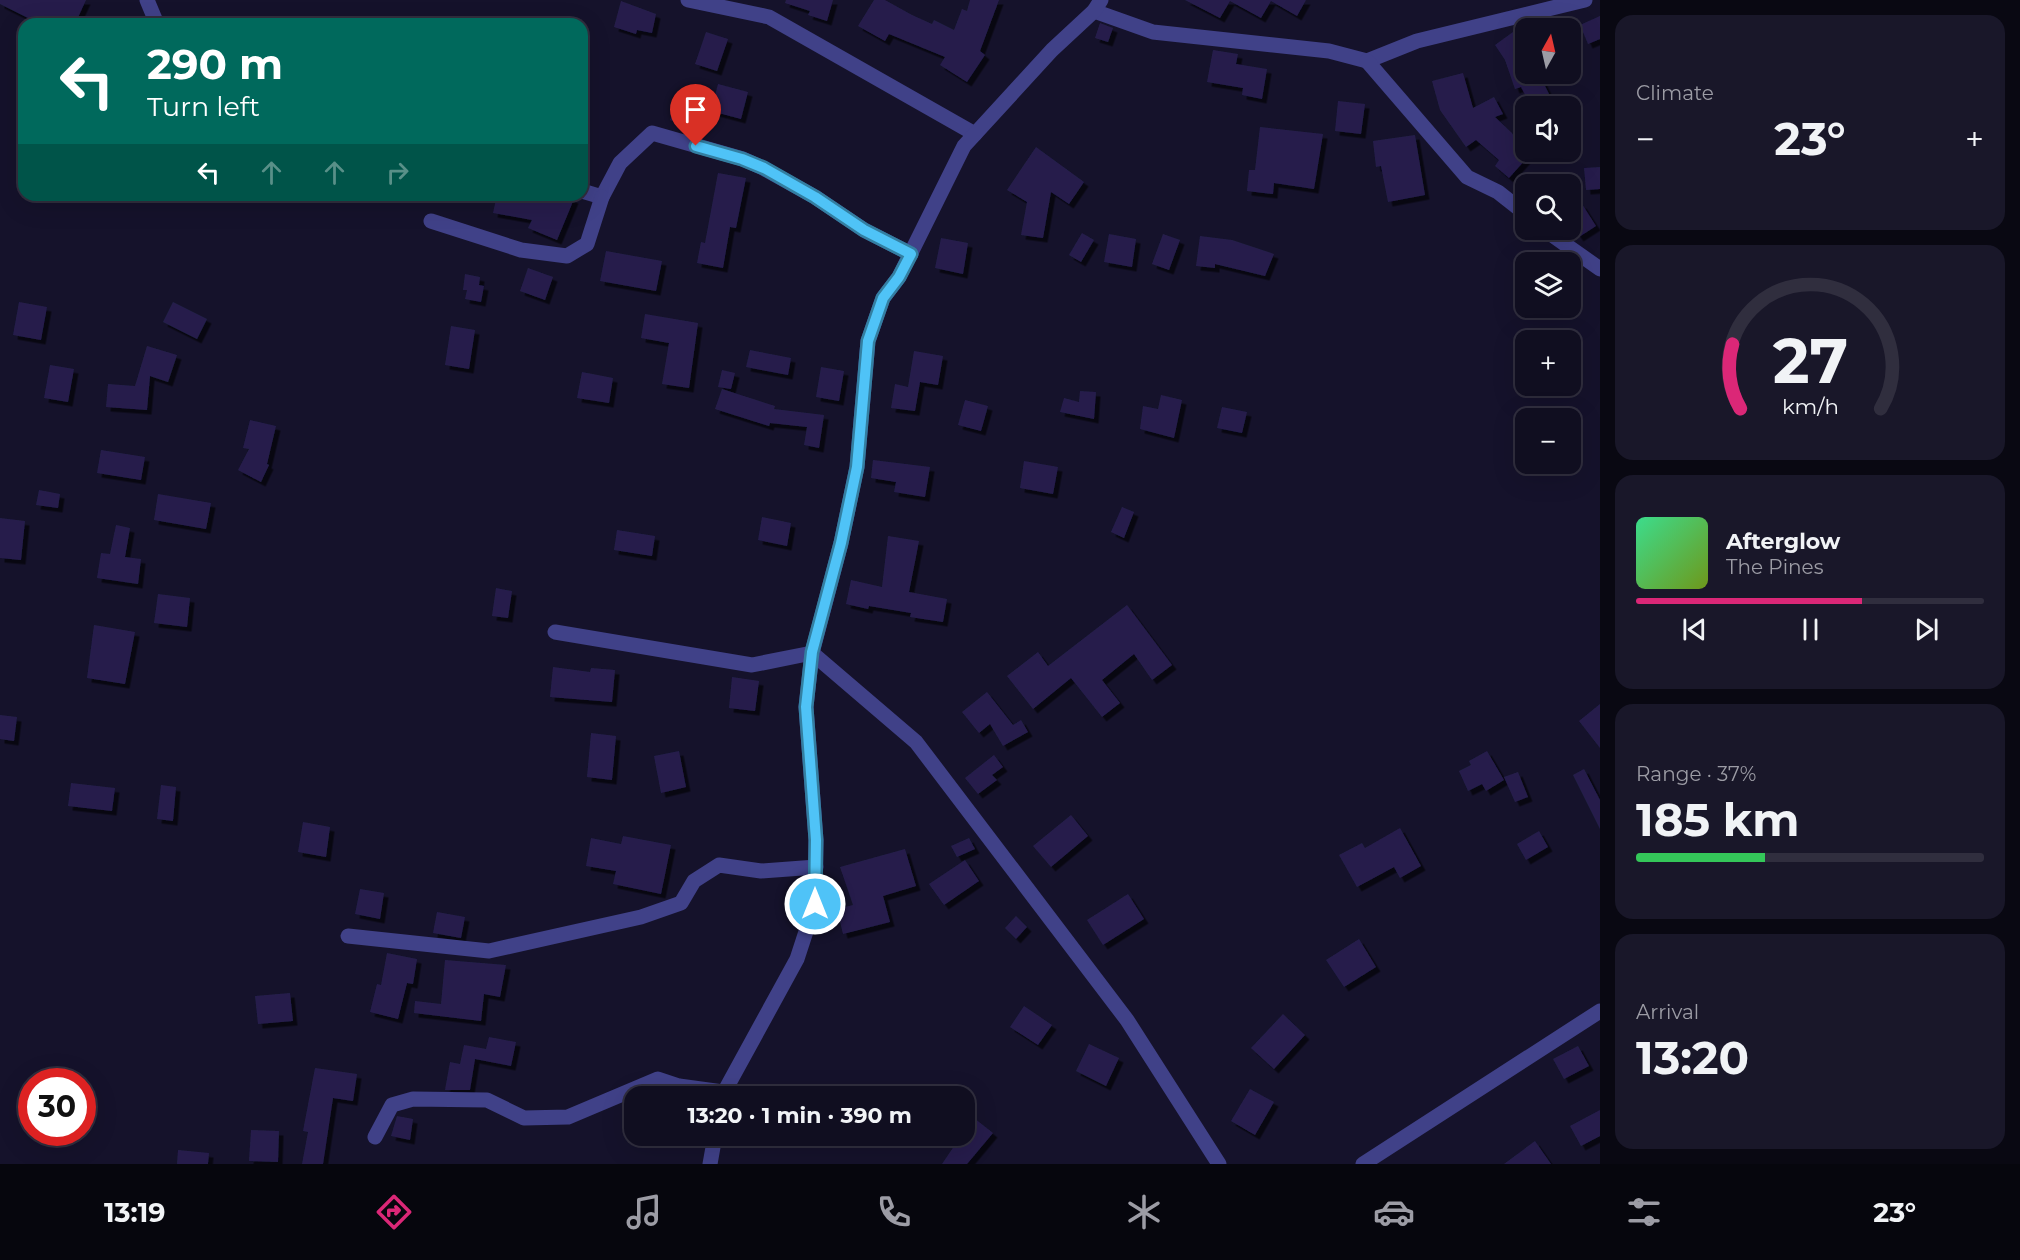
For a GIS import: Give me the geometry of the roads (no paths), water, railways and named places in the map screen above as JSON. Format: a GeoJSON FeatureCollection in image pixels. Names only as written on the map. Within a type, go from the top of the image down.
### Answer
{"type":"FeatureCollection","features":[{"type":"Feature","properties":{"kind":"street"},"geometry":{"type":"LineString","coordinates":[[147,0],[154,18]]}},
{"type":"Feature","properties":{"kind":"street"},"geometry":{"type":"LineString","coordinates":[[688,0],[770,17],[975,134]]}},
{"type":"Feature","properties":{"kind":"street"},"geometry":{"type":"LineString","coordinates":[[1367,61],[1417,42],[1585,0]]}},
{"type":"Feature","properties":{"kind":"street"},"geometry":{"type":"LineString","coordinates":[[727,1086],[797,959],[815,904],[816,867],[806,707],[812,652],[841,543],[857,467],[868,341],[883,298],[899,277],[964,146],[1097,6],[1153,32],[1329,51],[1367,61],[1467,177],[1498,192],[1515,205]]}},
{"type":"Feature","properties":{"kind":"street"},"geometry":{"type":"LineString","coordinates":[[431,221],[521,250],[567,256],[587,244],[602,197],[620,163],[652,133],[742,159],[764,168],[815,197],[864,230],[911,254]]}},
{"type":"Feature","properties":{"kind":"street"},"geometry":{"type":"LineString","coordinates":[[588,193],[602,197]]}},
{"type":"Feature","properties":{"kind":"street"},"geometry":{"type":"LineString","coordinates":[[1559,240],[1600,269]]}},
{"type":"Feature","properties":{"kind":"street"},"geometry":{"type":"LineString","coordinates":[[555,632],[752,665],[812,652]]}},
{"type":"Feature","properties":{"kind":"street"},"geometry":{"type":"LineString","coordinates":[[812,652],[916,742],[1127,1020],[1219,1164]]}},
{"type":"Feature","properties":{"kind":"street"},"geometry":{"type":"LineString","coordinates":[[348,936],[489,951],[641,917],[681,903],[694,881],[719,865],[761,871],[816,867]]}},
{"type":"Feature","properties":{"kind":"street"},"geometry":{"type":"LineString","coordinates":[[1368,1163],[1600,1011]]}},
{"type":"Feature","properties":{"kind":"street"},"geometry":{"type":"LineString","coordinates":[[641,1086],[657,1079],[679,1086]]}},
{"type":"Feature","properties":{"kind":"street"},"geometry":{"type":"LineString","coordinates":[[375,1137],[392,1105],[413,1099],[487,1100],[524,1118],[568,1117],[624,1093]]}},
{"type":"Feature","properties":{"kind":"street"},"geometry":{"type":"LineString","coordinates":[[710,1164],[713,1146]]}}]}
